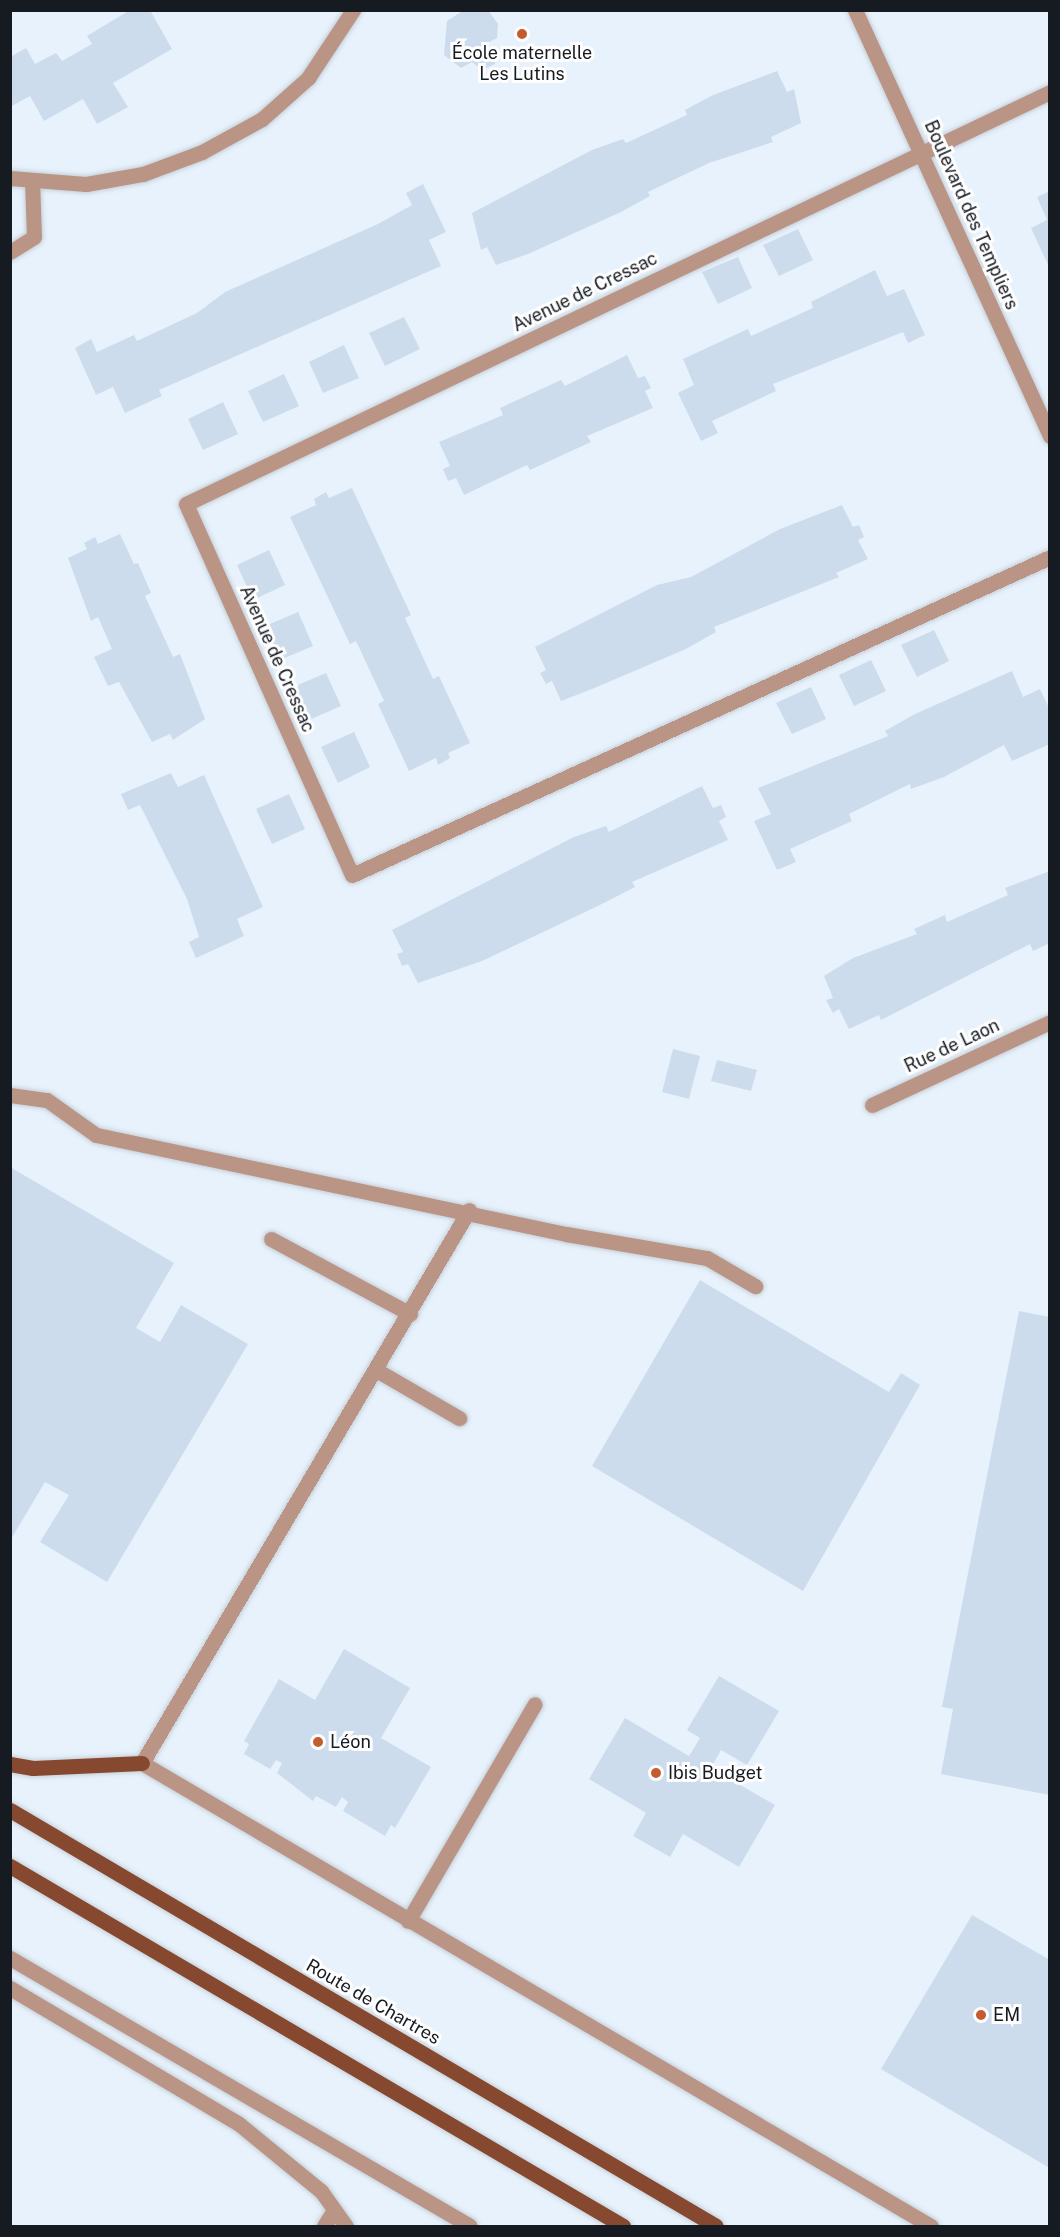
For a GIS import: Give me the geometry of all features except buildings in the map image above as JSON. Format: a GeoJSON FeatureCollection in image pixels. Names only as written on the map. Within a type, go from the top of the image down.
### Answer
{"type":"FeatureCollection","features":[{"type":"Feature","properties":{"kind":"main road"},"geometry":{"type":"LineString","coordinates":[[10,1764],[33,1768],[142,1763]]}},
{"type":"Feature","properties":{"kind":"main road","name":"Route de Chartres"},"geometry":{"type":"LineString","coordinates":[[10,1810],[716,2226]]}},
{"type":"Feature","properties":{"kind":"main road"},"geometry":{"type":"LineString","coordinates":[[10,1866],[623,2226]]}},
{"type":"Feature","properties":{"kind":"street"},"geometry":{"type":"LineString","coordinates":[[10,178],[86,184],[143,174],[202,152],[262,118],[308,78],[353,10]]}},
{"type":"Feature","properties":{"kind":"street","name":"Boulevard des Templiers"},"geometry":{"type":"LineString","coordinates":[[855,10],[1050,436]]}},
{"type":"Feature","properties":{"kind":"street"},"geometry":{"type":"LineString","coordinates":[[922,153],[1050,92]]}},
{"type":"Feature","properties":{"kind":"street","name":"Avenue de Cressac"},"geometry":{"type":"LineString","coordinates":[[922,153],[186,504],[352,875],[1050,557]]}},
{"type":"Feature","properties":{"kind":"street"},"geometry":{"type":"LineString","coordinates":[[10,252],[34,237],[32,181]]}},
{"type":"Feature","properties":{"kind":"street","name":"Rue de Laon"},"geometry":{"type":"LineString","coordinates":[[872,1105],[1050,1022]]}},
{"type":"Feature","properties":{"kind":"street"},"geometry":{"type":"LineString","coordinates":[[10,1095],[47,1100],[96,1135],[469,1210],[566,1234],[707,1258],[756,1286]]}},
{"type":"Feature","properties":{"kind":"street"},"geometry":{"type":"LineString","coordinates":[[469,1210],[378,1371],[142,1763],[408,1921],[932,2226]]}},
{"type":"Feature","properties":{"kind":"street"},"geometry":{"type":"LineString","coordinates":[[271,1239],[410,1314]]}},
{"type":"Feature","properties":{"kind":"street"},"geometry":{"type":"LineString","coordinates":[[378,1371],[459,1418]]}},
{"type":"Feature","properties":{"kind":"street"},"geometry":{"type":"LineString","coordinates":[[408,1921],[535,1704]]}},
{"type":"Feature","properties":{"kind":"street"},"geometry":{"type":"LineString","coordinates":[[10,1958],[470,2226]]}},
{"type":"Feature","properties":{"kind":"street"},"geometry":{"type":"LineString","coordinates":[[10,1988],[239,2124],[321,2191],[346,2226]]}},
{"type":"Feature","properties":{"kind":"street"},"geometry":{"type":"LineString","coordinates":[[324,2226],[334,2210]]}},
{"type":"Feature","properties":{"kind":"place","name":"École maternelle Les Lutins"},"geometry":{"type":"Point","coordinates":[522,34]}},
{"type":"Feature","properties":{"kind":"place","name":"Léon"},"geometry":{"type":"Point","coordinates":[318,1742]}},
{"type":"Feature","properties":{"kind":"place","name":"Ibis Budget"},"geometry":{"type":"Point","coordinates":[656,1773]}},
{"type":"Feature","properties":{"kind":"place","name":"EM"},"geometry":{"type":"Point","coordinates":[981,2015]}}]}
